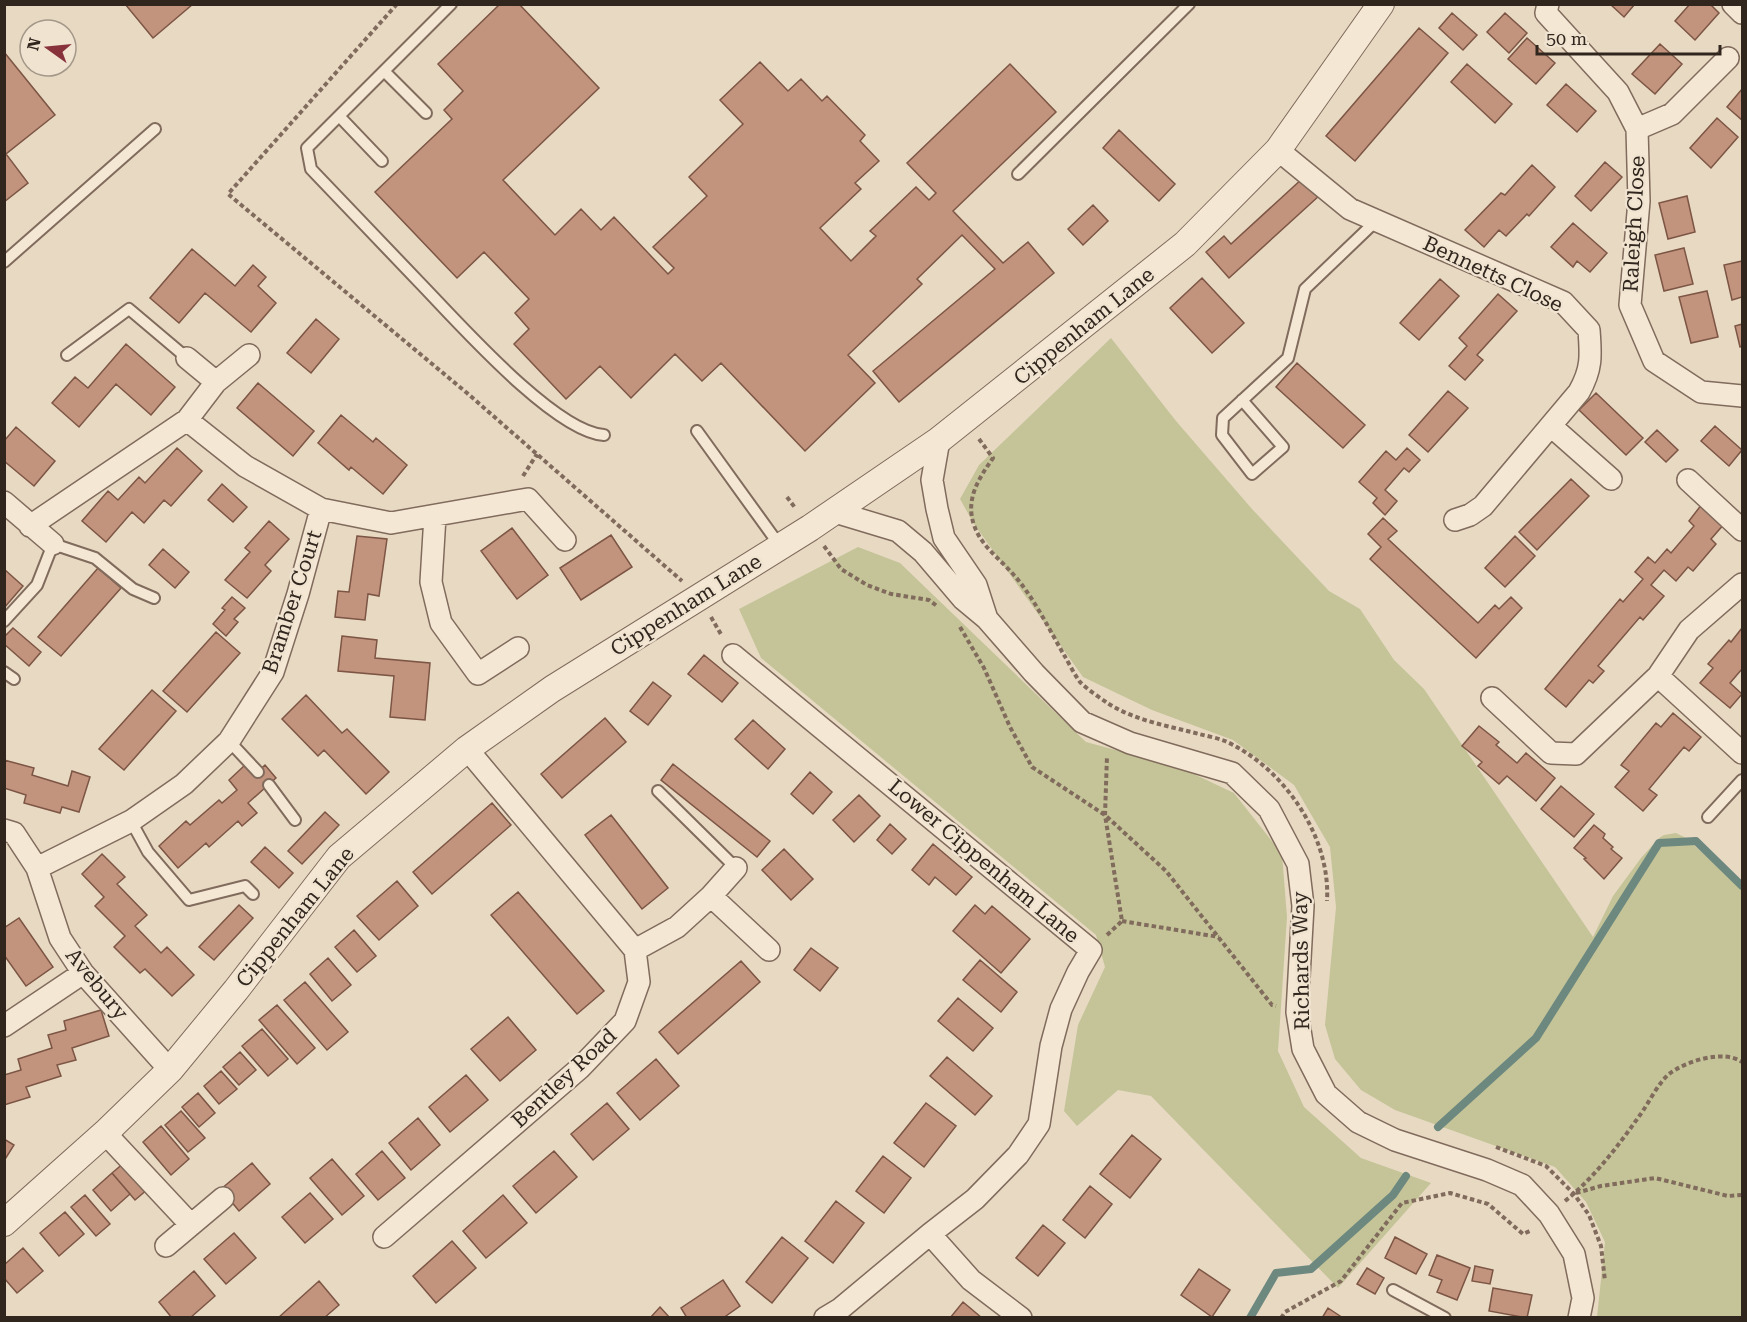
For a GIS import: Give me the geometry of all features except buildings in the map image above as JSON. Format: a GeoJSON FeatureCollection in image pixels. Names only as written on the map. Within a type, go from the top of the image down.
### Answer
{"type":"FeatureCollection","features":[{"type":"Feature","properties":{"kind":"street","name":"Cippenham Lane"},"geometry":{"type":"LineString","coordinates":[[4,1223],[105,1133],[170,1070],[236,990],[339,857],[467,749],[552,689],[835,512],[939,440],[1185,244],[1278,150],[1381,4]]}},
{"type":"Feature","properties":{"kind":"street","name":"Raleigh Close"},"geometry":{"type":"LineString","coordinates":[[1548,4],[1546,14],[1618,92],[1637,129],[1639,201],[1630,305],[1654,360],[1701,392],[1743,396]]}},
{"type":"Feature","properties":{"kind":"street"},"geometry":{"type":"LineString","coordinates":[[1733,4],[1743,13]]}},
{"type":"Feature","properties":{"kind":"street","name":"Raleigh Close"},"geometry":{"type":"LineString","coordinates":[[1637,129],[1672,114],[1728,58]]}},
{"type":"Feature","properties":{"kind":"street","name":"Bennetts Close"},"geometry":{"type":"LineString","coordinates":[[1278,150],[1350,209],[1563,302],[1589,330],[1591,363],[1587,378],[1579,392],[1483,506],[1455,520]]}},
{"type":"Feature","properties":{"kind":"street"},"geometry":{"type":"LineString","coordinates":[[30,526],[187,420],[216,382],[249,355]]}},
{"type":"Feature","properties":{"kind":"street"},"geometry":{"type":"LineString","coordinates":[[187,358],[216,382]]}},
{"type":"Feature","properties":{"kind":"street"},"geometry":{"type":"LineString","coordinates":[[187,420],[245,466],[321,509],[391,523],[528,499],[565,540]]}},
{"type":"Feature","properties":{"kind":"street"},"geometry":{"type":"LineString","coordinates":[[1551,426],[1611,479]]}},
{"type":"Feature","properties":{"kind":"street","name":"Richards Way"},"geometry":{"type":"LineString","coordinates":[[939,440],[932,480],[944,538],[976,585],[987,620]]}},
{"type":"Feature","properties":{"kind":"street"},"geometry":{"type":"LineString","coordinates":[[1688,480],[1743,530]]}},
{"type":"Feature","properties":{"kind":"street"},"geometry":{"type":"LineString","coordinates":[[4,502],[53,544]]}},
{"type":"Feature","properties":{"kind":"street","name":"Bramber Court"},"geometry":{"type":"LineString","coordinates":[[37,868],[131,821],[184,784],[229,741],[273,672],[298,594],[321,509]]}},
{"type":"Feature","properties":{"kind":"street","name":"Richards Way"},"geometry":{"type":"LineString","coordinates":[[835,512],[898,531],[923,552],[963,599],[987,620],[1082,722],[1130,743],[1232,773],[1269,809],[1298,864],[1304,906],[1298,1012],[1303,1049],[1326,1094],[1358,1122],[1395,1140],[1487,1170],[1522,1185],[1549,1214],[1574,1254],[1583,1298],[1579,1317]]}},
{"type":"Feature","properties":{"kind":"street"},"geometry":{"type":"LineString","coordinates":[[435,516],[431,582],[441,623],[478,674],[518,648]]}},
{"type":"Feature","properties":{"kind":"street"},"geometry":{"type":"LineString","coordinates":[[1492,698],[1551,753],[1576,754],[1658,676],[1689,630],[1742,584]]}},
{"type":"Feature","properties":{"kind":"street","name":"Lower Cippenham Lane"},"geometry":{"type":"LineString","coordinates":[[733,655],[1092,950],[1078,972],[1061,1009],[1051,1046],[1039,1124],[1018,1155],[975,1199],[840,1309],[825,1317]]}},
{"type":"Feature","properties":{"kind":"street"},"geometry":{"type":"LineString","coordinates":[[1658,676],[1743,753]]}},
{"type":"Feature","properties":{"kind":"street"},"geometry":{"type":"LineString","coordinates":[[467,749],[635,950],[677,927],[711,896],[736,868]]}},
{"type":"Feature","properties":{"kind":"street","name":"Avebury"},"geometry":{"type":"LineString","coordinates":[[4,830],[14,834],[37,868],[60,938],[83,973],[170,1070]]}},
{"type":"Feature","properties":{"kind":"street"},"geometry":{"type":"LineString","coordinates":[[711,896],[769,950]]}},
{"type":"Feature","properties":{"kind":"street","name":"Bentley Road"},"geometry":{"type":"LineString","coordinates":[[384,1237],[580,1068],[626,1021],[639,982],[635,950]]}},
{"type":"Feature","properties":{"kind":"street"},"geometry":{"type":"LineString","coordinates":[[4,1026],[83,973]]}},
{"type":"Feature","properties":{"kind":"street"},"geometry":{"type":"LineString","coordinates":[[105,1133],[191,1225]]}},
{"type":"Feature","properties":{"kind":"street"},"geometry":{"type":"LineString","coordinates":[[166,1246],[224,1198]]}},
{"type":"Feature","properties":{"kind":"street"},"geometry":{"type":"LineString","coordinates":[[930,1234],[971,1280],[1021,1317]]}},
{"type":"Feature","properties":{"kind":"lane"},"geometry":{"type":"LineString","coordinates":[[451,4],[307,148],[311,170],[510,376],[566,420],[595,435],[604,435]]}},
{"type":"Feature","properties":{"kind":"lane"},"geometry":{"type":"LineString","coordinates":[[1018,174],[1189,4]]}},
{"type":"Feature","properties":{"kind":"lane"},"geometry":{"type":"LineString","coordinates":[[384,71],[426,113]]}},
{"type":"Feature","properties":{"kind":"lane"},"geometry":{"type":"LineString","coordinates":[[339,116],[382,161]]}},
{"type":"Feature","properties":{"kind":"lane"},"geometry":{"type":"LineString","coordinates":[[4,262],[155,129]]}},
{"type":"Feature","properties":{"kind":"lane"},"geometry":{"type":"LineString","coordinates":[[1242,400],[1283,447],[1252,474],[1222,435],[1223,418],[1242,400],[1288,358],[1305,289],[1376,222]]}},
{"type":"Feature","properties":{"kind":"lane"},"geometry":{"type":"LineString","coordinates":[[67,355],[129,309],[187,358]]}},
{"type":"Feature","properties":{"kind":"lane"},"geometry":{"type":"LineString","coordinates":[[698,431],[780,546]]}},
{"type":"Feature","properties":{"kind":"lane"},"geometry":{"type":"LineString","coordinates":[[4,621],[37,585],[53,544],[95,558],[133,589],[154,597]]}},
{"type":"Feature","properties":{"kind":"lane"},"geometry":{"type":"LineString","coordinates":[[4,672],[14,679]]}},
{"type":"Feature","properties":{"kind":"lane"},"geometry":{"type":"LineString","coordinates":[[229,741],[258,772]]}},
{"type":"Feature","properties":{"kind":"lane"},"geometry":{"type":"LineString","coordinates":[[1708,817],[1743,780]]}},
{"type":"Feature","properties":{"kind":"lane"},"geometry":{"type":"LineString","coordinates":[[269,784],[295,820]]}},
{"type":"Feature","properties":{"kind":"lane"},"geometry":{"type":"LineString","coordinates":[[658,791],[736,868]]}},
{"type":"Feature","properties":{"kind":"lane"},"geometry":{"type":"LineString","coordinates":[[131,821],[148,852],[189,900],[245,886],[253,894]]}},
{"type":"Feature","properties":{"kind":"lane"},"geometry":{"type":"LineString","coordinates":[[1393,1290],[1445,1317]]}},
{"type":"Feature","properties":{"kind":"path"},"geometry":{"type":"LineString","coordinates":[[787,497],[841,569],[867,585],[891,594],[929,600],[944,612]]}},
{"type":"Feature","properties":{"kind":"path"},"geometry":{"type":"LineString","coordinates":[[958,625],[984,668],[1010,727],[1032,767],[1105,815],[1166,871],[1272,1005],[1298,1012]]}},
{"type":"Feature","properties":{"kind":"path"},"geometry":{"type":"LineString","coordinates":[[1109,705],[1105,815],[1122,921]]}},
{"type":"Feature","properties":{"kind":"path"},"geometry":{"type":"LineString","coordinates":[[1092,950],[1122,921]]}},
{"type":"Feature","properties":{"kind":"path"},"geometry":{"type":"LineString","coordinates":[[1122,921],[1219,937]]}},
{"type":"Feature","properties":{"kind":"path"},"geometry":{"type":"LineString","coordinates":[[1574,1194],[1600,1186],[1655,1178],[1728,1196],[1743,1195]]}},
{"type":"Feature","properties":{"kind":"green space"},"geometry":{"type":"Polygon","coordinates":[[[1111,338],[1176,421],[1252,509],[1329,591],[1360,609],[1394,660],[1424,689],[1593,937],[1613,896],[1641,858],[1664,835],[1676,833],[1686,838],[1742,888],[1742,1317],[1597,1317],[1605,1242],[1586,1202],[1555,1167],[1395,1110],[1361,1090],[1335,1059],[1325,1025],[1336,907],[1330,847],[1294,785],[1233,740],[1152,710],[1083,677],[974,524],[960,499],[979,465],[1111,338]]]}},
{"type":"Feature","properties":{"kind":"green space"},"geometry":{"type":"Polygon","coordinates":[[[858,547],[900,563],[1086,742],[1179,767],[1234,793],[1282,854],[1287,917],[1278,1051],[1304,1107],[1361,1158],[1431,1183],[1338,1288],[1151,1096],[1118,1090],[1077,1126],[1064,1111],[1078,1025],[1105,967],[1096,935],[761,658],[739,609],[858,547]]]}},
{"type":"Feature","properties":{"kind":"waterway"},"geometry":{"type":"LineString","coordinates":[[1438,1127],[1536,1038],[1659,843],[1696,841],[1742,886]]}},
{"type":"Feature","properties":{"kind":"waterway"},"geometry":{"type":"LineString","coordinates":[[1250,1318],[1276,1273],[1311,1269],[1393,1195],[1406,1176]]}}]}
